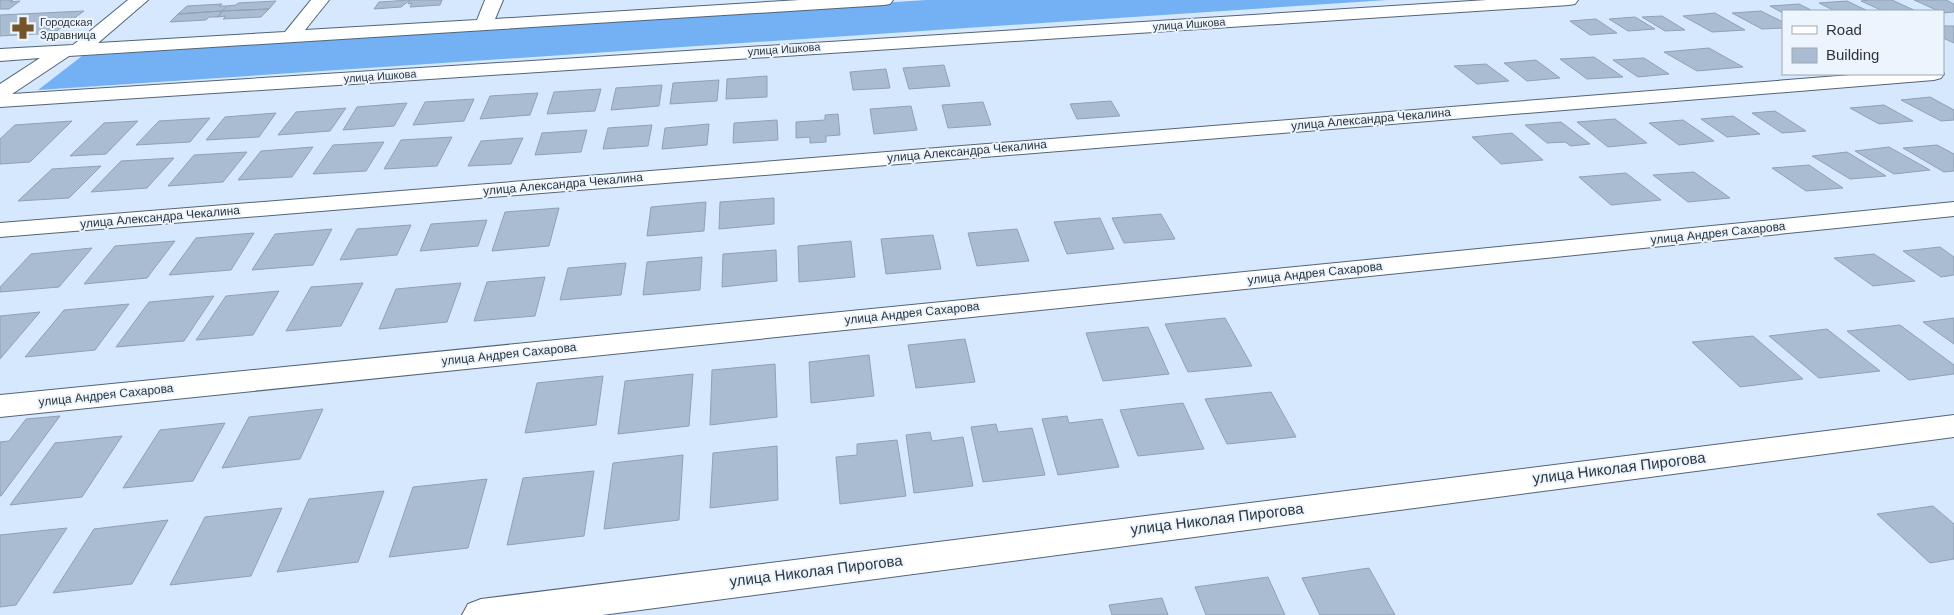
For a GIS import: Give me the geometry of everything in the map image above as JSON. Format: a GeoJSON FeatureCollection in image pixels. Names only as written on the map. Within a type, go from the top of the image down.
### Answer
{"type":"FeatureCollection","features":[{"type":"Feature","properties":{"kind":"street"},"geometry":{"type":"LineString","coordinates":[[0,93],[70,51],[139,0]]}},
{"type":"Feature","properties":{"kind":"street"},"geometry":{"type":"LineString","coordinates":[[290,37],[320,0]]}},
{"type":"Feature","properties":{"kind":"street"},"geometry":{"type":"LineString","coordinates":[[484,25],[494,0]]}},
{"type":"Feature","properties":{"kind":"street"},"geometry":{"type":"LineString","coordinates":[[0,54],[884,0]]}},
{"type":"Feature","properties":{"kind":"street","name":"улица Ишкова"},"geometry":{"type":"LineString","coordinates":[[0,101],[856,44],[1569,0]]}},
{"type":"Feature","properties":{"kind":"street","name":"улица Александра Чекалина"},"geometry":{"type":"LineString","coordinates":[[0,230],[1922,75]]}},
{"type":"Feature","properties":{"kind":"street","name":"улица Андрея Сахарова"},"geometry":{"type":"LineString","coordinates":[[0,406],[1954,209]]}},
{"type":"Feature","properties":{"kind":"street","name":"улица Николая Пирогова"},"geometry":{"type":"LineString","coordinates":[[481,615],[1954,426]]}},
{"type":"Feature","properties":{"kind":"shaded area"},"geometry":{"type":"Polygon","coordinates":[[[926,0],[1387,0],[38,90],[82,56],[926,0]]]}},
{"type":"Feature","properties":{"kind":"building"},"geometry":{"type":"Polygon","coordinates":[[[0,0],[20,1],[9,9],[0,9],[0,0]]]}},
{"type":"Feature","properties":{"kind":"building"},"geometry":{"type":"Polygon","coordinates":[[[410,0],[401,7],[374,9],[379,2],[410,0]]]}},
{"type":"Feature","properties":{"kind":"building"},"geometry":{"type":"Polygon","coordinates":[[[410,0],[442,0],[440,5],[410,7],[412,3],[408,4],[410,0]]]}},
{"type":"Feature","properties":{"kind":"building"},"geometry":{"type":"Polygon","coordinates":[[[1892,0],[1914,10],[1881,10],[1861,1],[1892,0]]]}},
{"type":"Feature","properties":{"kind":"building"},"geometry":{"type":"Polygon","coordinates":[[[1914,0],[1946,0],[1954,4],[1954,12],[1944,13],[1944,10],[1936,10],[1914,0]]]}},
{"type":"Feature","properties":{"kind":"building"},"geometry":{"type":"Polygon","coordinates":[[[276,1],[269,9],[222,11],[227,6],[238,3],[276,1]]]}},
{"type":"Feature","properties":{"kind":"building"},"geometry":{"type":"Polygon","coordinates":[[[1847,1],[1866,10],[1833,10],[1819,3],[1847,1]]]}},
{"type":"Feature","properties":{"kind":"building"},"geometry":{"type":"Polygon","coordinates":[[[222,4],[219,6],[227,6],[222,11],[178,14],[187,6],[222,4]]]}},
{"type":"Feature","properties":{"kind":"building"},"geometry":{"type":"Polygon","coordinates":[[[1799,4],[1811,10],[1782,10],[1782,12],[1770,6],[1799,4]]]}},
{"type":"Feature","properties":{"kind":"building"},"geometry":{"type":"Polygon","coordinates":[[[269,9],[261,17],[223,19],[226,16],[218,17],[222,11],[269,9]]]}},
{"type":"Feature","properties":{"kind":"building"},"geometry":{"type":"Polygon","coordinates":[[[84,11],[54,33],[0,36],[0,15],[84,11]]]}},
{"type":"Feature","properties":{"kind":"building"},"geometry":{"type":"Polygon","coordinates":[[[222,11],[218,17],[209,17],[206,20],[170,22],[178,14],[222,11]]]}},
{"type":"Feature","properties":{"kind":"building"},"geometry":{"type":"Polygon","coordinates":[[[1761,11],[1782,22],[1782,28],[1762,29],[1732,13],[1761,11]]]}},
{"type":"Feature","properties":{"kind":"building"},"geometry":{"type":"Polygon","coordinates":[[[1715,13],[1745,30],[1712,32],[1683,16],[1715,13]]]}},
{"type":"Feature","properties":{"kind":"building"},"geometry":{"type":"Polygon","coordinates":[[[1662,16],[1685,30],[1665,31],[1642,17],[1662,16]]]}},
{"type":"Feature","properties":{"kind":"building"},"geometry":{"type":"Polygon","coordinates":[[[1635,17],[1655,29],[1628,31],[1609,19],[1635,17]]]}},
{"type":"Feature","properties":{"kind":"building"},"geometry":{"type":"Polygon","coordinates":[[[1596,19],[1617,33],[1590,35],[1570,21],[1596,19]]]}},
{"type":"Feature","properties":{"kind":"building"},"geometry":{"type":"Polygon","coordinates":[[[1944,26],[1954,26],[1954,43],[1944,38],[1944,26]]]}},
{"type":"Feature","properties":{"kind":"building"},"geometry":{"type":"Polygon","coordinates":[[[1709,48],[1743,67],[1697,71],[1664,52],[1709,48]]]}},
{"type":"Feature","properties":{"kind":"building"},"geometry":{"type":"Polygon","coordinates":[[[1594,57],[1623,77],[1587,79],[1560,59],[1594,57]]]}},
{"type":"Feature","properties":{"kind":"building"},"geometry":{"type":"Polygon","coordinates":[[[1644,58],[1669,74],[1638,77],[1613,60],[1644,58]]]}},
{"type":"Feature","properties":{"kind":"building"},"geometry":{"type":"Polygon","coordinates":[[[1536,60],[1560,78],[1527,81],[1504,63],[1536,60]]]}},
{"type":"Feature","properties":{"kind":"building"},"geometry":{"type":"Polygon","coordinates":[[[1486,64],[1509,81],[1477,84],[1454,66],[1486,64]]]}},
{"type":"Feature","properties":{"kind":"building"},"geometry":{"type":"Polygon","coordinates":[[[944,65],[950,86],[909,89],[903,68],[944,65]]]}},
{"type":"Feature","properties":{"kind":"building"},"geometry":{"type":"Polygon","coordinates":[[[886,69],[890,88],[853,90],[850,72],[886,69]]]}},
{"type":"Feature","properties":{"kind":"building"},"geometry":{"type":"Polygon","coordinates":[[[767,76],[767,97],[726,99],[727,79],[767,76]]]}},
{"type":"Feature","properties":{"kind":"building"},"geometry":{"type":"Polygon","coordinates":[[[719,80],[717,101],[670,104],[673,83],[719,80]]]}},
{"type":"Feature","properties":{"kind":"building"},"geometry":{"type":"Polygon","coordinates":[[[662,85],[659,106],[611,110],[616,88],[662,85]]]}},
{"type":"Feature","properties":{"kind":"building"},"geometry":{"type":"Polygon","coordinates":[[[601,89],[595,111],[547,114],[554,92],[601,89]]]}},
{"type":"Feature","properties":{"kind":"building"},"geometry":{"type":"Polygon","coordinates":[[[538,93],[530,115],[480,119],[490,96],[538,93]]]}},
{"type":"Feature","properties":{"kind":"building"},"geometry":{"type":"Polygon","coordinates":[[[1930,97],[1954,110],[1954,120],[1941,121],[1901,100],[1930,97]]]}},
{"type":"Feature","properties":{"kind":"building"},"geometry":{"type":"Polygon","coordinates":[[[474,99],[464,121],[413,125],[425,102],[474,99]]]}},
{"type":"Feature","properties":{"kind":"building"},"geometry":{"type":"Polygon","coordinates":[[[1111,101],[1120,116],[1077,119],[1070,104],[1111,101]]]}},
{"type":"Feature","properties":{"kind":"building"},"geometry":{"type":"Polygon","coordinates":[[[983,102],[991,125],[948,128],[942,105],[983,102]]]}},
{"type":"Feature","properties":{"kind":"building"},"geometry":{"type":"Polygon","coordinates":[[[407,103],[394,126],[343,130],[357,107],[407,103]]]}},
{"type":"Feature","properties":{"kind":"building"},"geometry":{"type":"Polygon","coordinates":[[[1884,105],[1913,121],[1879,124],[1850,108],[1884,105]]]}},
{"type":"Feature","properties":{"kind":"building"},"geometry":{"type":"Polygon","coordinates":[[[911,106],[917,130],[874,134],[870,109],[911,106]]]}},
{"type":"Feature","properties":{"kind":"building"},"geometry":{"type":"Polygon","coordinates":[[[346,108],[330,131],[278,135],[296,112],[346,108]]]}},
{"type":"Feature","properties":{"kind":"building"},"geometry":{"type":"Polygon","coordinates":[[[1775,111],[1806,131],[1782,133],[1752,113],[1775,111]]]}},
{"type":"Feature","properties":{"kind":"building"},"geometry":{"type":"Polygon","coordinates":[[[276,113],[259,137],[206,140],[225,117],[276,113]]]}},
{"type":"Feature","properties":{"kind":"building"},"geometry":{"type":"Polygon","coordinates":[[[838,114],[840,135],[826,136],[826,142],[810,143],[810,137],[796,138],[796,122],[825,120],[825,115],[838,114]]]}},
{"type":"Feature","properties":{"kind":"building"},"geometry":{"type":"Polygon","coordinates":[[[1733,116],[1760,134],[1727,137],[1701,119],[1733,116]]]}},
{"type":"Feature","properties":{"kind":"building"},"geometry":{"type":"Polygon","coordinates":[[[210,118],[190,142],[136,145],[159,121],[210,118]]]}},
{"type":"Feature","properties":{"kind":"building"},"geometry":{"type":"Polygon","coordinates":[[[1615,119],[1647,143],[1608,147],[1577,122],[1615,119]]]}},
{"type":"Feature","properties":{"kind":"building"},"geometry":{"type":"Polygon","coordinates":[[[777,120],[778,140],[733,143],[734,123],[777,120]]]}},
{"type":"Feature","properties":{"kind":"building"},"geometry":{"type":"Polygon","coordinates":[[[1683,120],[1714,141],[1679,145],[1649,123],[1683,120]]]}},
{"type":"Feature","properties":{"kind":"building"},"geometry":{"type":"Polygon","coordinates":[[[72,121],[30,162],[0,164],[0,139],[15,125],[72,121]]]}},
{"type":"Feature","properties":{"kind":"building"},"geometry":{"type":"Polygon","coordinates":[[[138,121],[106,154],[70,156],[104,123],[138,121]]]}},
{"type":"Feature","properties":{"kind":"building"},"geometry":{"type":"Polygon","coordinates":[[[1561,122],[1590,144],[1571,146],[1565,142],[1547,143],[1525,125],[1561,122]]]}},
{"type":"Feature","properties":{"kind":"building"},"geometry":{"type":"Polygon","coordinates":[[[709,124],[707,145],[662,149],[665,128],[709,124]]]}},
{"type":"Feature","properties":{"kind":"building"},"geometry":{"type":"Polygon","coordinates":[[[652,125],[648,146],[603,149],[608,128],[652,125]]]}},
{"type":"Feature","properties":{"kind":"building"},"geometry":{"type":"Polygon","coordinates":[[[587,130],[581,152],[535,155],[542,133],[587,130]]]}},
{"type":"Feature","properties":{"kind":"building"},"geometry":{"type":"Polygon","coordinates":[[[1512,133],[1543,160],[1501,164],[1472,137],[1512,133]]]}},
{"type":"Feature","properties":{"kind":"building"},"geometry":{"type":"Polygon","coordinates":[[[452,137],[437,166],[384,169],[401,140],[452,137]]]}},
{"type":"Feature","properties":{"kind":"building"},"geometry":{"type":"Polygon","coordinates":[[[523,138],[511,164],[468,166],[481,141],[523,138]]]}},
{"type":"Feature","properties":{"kind":"building"},"geometry":{"type":"Polygon","coordinates":[[[384,142],[366,171],[313,174],[333,145],[384,142]]]}},
{"type":"Feature","properties":{"kind":"building"},"geometry":{"type":"Polygon","coordinates":[[[1937,145],[1954,154],[1954,171],[1944,172],[1903,148],[1937,145]]]}},
{"type":"Feature","properties":{"kind":"building"},"geometry":{"type":"Polygon","coordinates":[[[313,147],[292,177],[238,180],[261,151],[313,147]]]}},
{"type":"Feature","properties":{"kind":"building"},"geometry":{"type":"Polygon","coordinates":[[[1889,147],[1930,170],[1894,174],[1855,151],[1889,147]]]}},
{"type":"Feature","properties":{"kind":"building"},"geometry":{"type":"Polygon","coordinates":[[[247,152],[223,182],[168,186],[194,155],[247,152]]]}},
{"type":"Feature","properties":{"kind":"building"},"geometry":{"type":"Polygon","coordinates":[[[1847,152],[1886,176],[1850,179],[1812,156],[1847,152]]]}},
{"type":"Feature","properties":{"kind":"building"},"geometry":{"type":"Polygon","coordinates":[[[174,158],[147,188],[91,192],[121,161],[174,158]]]}},
{"type":"Feature","properties":{"kind":"building"},"geometry":{"type":"Polygon","coordinates":[[[1809,165],[1843,188],[1806,191],[1772,168],[1809,165]]]}},
{"type":"Feature","properties":{"kind":"building"},"geometry":{"type":"Polygon","coordinates":[[[101,166],[69,198],[18,201],[52,169],[101,166]]]}},
{"type":"Feature","properties":{"kind":"building"},"geometry":{"type":"Polygon","coordinates":[[[1694,172],[1730,198],[1688,202],[1653,175],[1694,172]]]}},
{"type":"Feature","properties":{"kind":"building"},"geometry":{"type":"Polygon","coordinates":[[[1626,173],[1661,200],[1611,205],[1579,177],[1626,173]]]}},
{"type":"Feature","properties":{"kind":"building"},"geometry":{"type":"Polygon","coordinates":[[[774,198],[774,224],[719,229],[720,202],[774,198]]]}},
{"type":"Feature","properties":{"kind":"building"},"geometry":{"type":"Polygon","coordinates":[[[706,202],[704,231],[647,236],[651,207],[706,202]]]}},
{"type":"Feature","properties":{"kind":"building"},"geometry":{"type":"Polygon","coordinates":[[[559,208],[549,246],[492,251],[505,212],[559,208]]]}},
{"type":"Feature","properties":{"kind":"building"},"geometry":{"type":"Polygon","coordinates":[[[1161,214],[1175,239],[1124,243],[1112,218],[1161,214]]]}},
{"type":"Feature","properties":{"kind":"building"},"geometry":{"type":"Polygon","coordinates":[[[1100,218],[1114,249],[1067,254],[1054,222],[1100,218]]]}},
{"type":"Feature","properties":{"kind":"building"},"geometry":{"type":"Polygon","coordinates":[[[487,220],[478,246],[420,251],[431,224],[487,220]]]}},
{"type":"Feature","properties":{"kind":"building"},"geometry":{"type":"Polygon","coordinates":[[[411,225],[397,255],[340,260],[357,229],[411,225]]]}},
{"type":"Feature","properties":{"kind":"building"},"geometry":{"type":"Polygon","coordinates":[[[332,229],[313,265],[252,270],[275,234],[332,229]]]}},
{"type":"Feature","properties":{"kind":"building"},"geometry":{"type":"Polygon","coordinates":[[[1017,229],[1029,261],[977,266],[968,233],[1017,229]]]}},
{"type":"Feature","properties":{"kind":"building"},"geometry":{"type":"Polygon","coordinates":[[[254,233],[231,270],[169,275],[196,238],[254,233]]]}},
{"type":"Feature","properties":{"kind":"building"},"geometry":{"type":"Polygon","coordinates":[[[933,235],[941,269],[886,274],[881,239],[933,235]]]}},
{"type":"Feature","properties":{"kind":"building"},"geometry":{"type":"Polygon","coordinates":[[[175,241],[147,278],[84,284],[115,246],[175,241]]]}},
{"type":"Feature","properties":{"kind":"building"},"geometry":{"type":"Polygon","coordinates":[[[851,241],[855,277],[799,282],[798,246],[851,241]]]}},
{"type":"Feature","properties":{"kind":"building"},"geometry":{"type":"Polygon","coordinates":[[[1940,247],[1954,257],[1954,275],[1941,277],[1903,251],[1940,247]]]}},
{"type":"Feature","properties":{"kind":"building"},"geometry":{"type":"Polygon","coordinates":[[[92,248],[59,287],[0,292],[0,287],[31,254],[92,248]]]}},
{"type":"Feature","properties":{"kind":"building"},"geometry":{"type":"Polygon","coordinates":[[[776,250],[777,281],[722,287],[723,254],[776,250]]]}},
{"type":"Feature","properties":{"kind":"building"},"geometry":{"type":"Polygon","coordinates":[[[1874,254],[1915,281],[1873,286],[1834,258],[1874,254]]]}},
{"type":"Feature","properties":{"kind":"building"},"geometry":{"type":"Polygon","coordinates":[[[702,257],[700,290],[643,295],[647,262],[702,257]]]}},
{"type":"Feature","properties":{"kind":"building"},"geometry":{"type":"Polygon","coordinates":[[[626,263],[621,295],[560,300],[568,268],[626,263]]]}},
{"type":"Feature","properties":{"kind":"building"},"geometry":{"type":"Polygon","coordinates":[[[545,277],[535,316],[474,321],[487,282],[545,277]]]}},
{"type":"Feature","properties":{"kind":"building"},"geometry":{"type":"Polygon","coordinates":[[[363,283],[341,326],[286,331],[311,287],[363,283]]]}},
{"type":"Feature","properties":{"kind":"building"},"geometry":{"type":"Polygon","coordinates":[[[461,283],[447,322],[379,329],[396,289],[461,283]]]}},
{"type":"Feature","properties":{"kind":"building"},"geometry":{"type":"Polygon","coordinates":[[[279,291],[253,335],[196,340],[226,296],[279,291]]]}},
{"type":"Feature","properties":{"kind":"building"},"geometry":{"type":"Polygon","coordinates":[[[214,296],[184,341],[116,347],[149,302],[214,296]]]}},
{"type":"Feature","properties":{"kind":"building"},"geometry":{"type":"Polygon","coordinates":[[[129,304],[95,350],[25,357],[64,310],[129,304]]]}},
{"type":"Feature","properties":{"kind":"building"},"geometry":{"type":"Polygon","coordinates":[[[40,312],[0,359],[0,316],[40,312]]]}},
{"type":"Feature","properties":{"kind":"building"},"geometry":{"type":"Polygon","coordinates":[[[1225,318],[1252,366],[1188,372],[1165,324],[1225,318]]]}},
{"type":"Feature","properties":{"kind":"building"},"geometry":{"type":"Polygon","coordinates":[[[1954,318],[1954,344],[1923,322],[1954,318]]]}},
{"type":"Feature","properties":{"kind":"building"},"geometry":{"type":"Polygon","coordinates":[[[1900,325],[1954,365],[1954,374],[1909,380],[1847,331],[1900,325]]]}},
{"type":"Feature","properties":{"kind":"building"},"geometry":{"type":"Polygon","coordinates":[[[1148,327],[1169,374],[1103,381],[1086,333],[1148,327]]]}},
{"type":"Feature","properties":{"kind":"building"},"geometry":{"type":"Polygon","coordinates":[[[1827,329],[1880,371],[1819,378],[1769,336],[1827,329]]]}},
{"type":"Feature","properties":{"kind":"building"},"geometry":{"type":"Polygon","coordinates":[[[1753,336],[1803,379],[1740,387],[1692,342],[1753,336]]]}},
{"type":"Feature","properties":{"kind":"building"},"geometry":{"type":"Polygon","coordinates":[[[965,339],[975,382],[916,388],[908,345],[965,339]]]}},
{"type":"Feature","properties":{"kind":"building"},"geometry":{"type":"Polygon","coordinates":[[[869,355],[874,396],[811,403],[809,362],[869,355]]]}},
{"type":"Feature","properties":{"kind":"building"},"geometry":{"type":"Polygon","coordinates":[[[775,364],[777,417],[710,425],[712,370],[775,364]]]}},
{"type":"Feature","properties":{"kind":"building"},"geometry":{"type":"Polygon","coordinates":[[[693,374],[689,426],[618,434],[625,381],[693,374]]]}},
{"type":"Feature","properties":{"kind":"building"},"geometry":{"type":"Polygon","coordinates":[[[603,376],[596,425],[525,433],[537,383],[603,376]]]}},
{"type":"Feature","properties":{"kind":"building"},"geometry":{"type":"Polygon","coordinates":[[[1271,392],[1296,437],[1227,444],[1205,399],[1271,392]]]}},
{"type":"Feature","properties":{"kind":"building"},"geometry":{"type":"Polygon","coordinates":[[[1183,403],[1204,449],[1138,456],[1120,410],[1183,403]]]}},
{"type":"Feature","properties":{"kind":"building"},"geometry":{"type":"Polygon","coordinates":[[[323,409],[300,459],[222,468],[249,417],[323,409]]]}},
{"type":"Feature","properties":{"kind":"building"},"geometry":{"type":"Polygon","coordinates":[[[60,416],[0,496],[0,442],[9,441],[26,419],[60,416]]]}},
{"type":"Feature","properties":{"kind":"building"},"geometry":{"type":"Polygon","coordinates":[[[1067,416],[1069,423],[1102,419],[1119,467],[1058,475],[1042,419],[1067,416]]]}},
{"type":"Feature","properties":{"kind":"building"},"geometry":{"type":"Polygon","coordinates":[[[225,423],[193,481],[123,488],[160,430],[225,423]]]}},
{"type":"Feature","properties":{"kind":"building"},"geometry":{"type":"Polygon","coordinates":[[[996,424],[998,432],[1032,428],[1045,475],[983,482],[971,427],[996,424]]]}},
{"type":"Feature","properties":{"kind":"building"},"geometry":{"type":"Polygon","coordinates":[[[930,432],[932,441],[963,437],[973,486],[914,493],[906,435],[930,432]]]}},
{"type":"Feature","properties":{"kind":"building"},"geometry":{"type":"Polygon","coordinates":[[[122,436],[82,497],[10,505],[55,443],[122,436]]]}},
{"type":"Feature","properties":{"kind":"building"},"geometry":{"type":"Polygon","coordinates":[[[897,440],[906,496],[840,504],[836,457],[857,455],[857,444],[897,440]]]}},
{"type":"Feature","properties":{"kind":"building"},"geometry":{"type":"Polygon","coordinates":[[[777,446],[778,500],[710,508],[713,453],[777,446]]]}},
{"type":"Feature","properties":{"kind":"building"},"geometry":{"type":"Polygon","coordinates":[[[683,455],[679,520],[604,529],[613,463],[683,455]]]}},
{"type":"Feature","properties":{"kind":"building"},"geometry":{"type":"Polygon","coordinates":[[[594,471],[584,536],[507,545],[523,478],[594,471]]]}},
{"type":"Feature","properties":{"kind":"building"},"geometry":{"type":"Polygon","coordinates":[[[487,479],[468,548],[389,557],[413,487],[487,479]]]}},
{"type":"Feature","properties":{"kind":"building"},"geometry":{"type":"Polygon","coordinates":[[[384,491],[358,562],[277,572],[309,499],[384,491]]]}},
{"type":"Feature","properties":{"kind":"building"},"geometry":{"type":"Polygon","coordinates":[[[1933,506],[1954,524],[1954,559],[1930,563],[1877,514],[1933,506]]]}},
{"type":"Feature","properties":{"kind":"building"},"geometry":{"type":"Polygon","coordinates":[[[282,508],[251,576],[170,585],[205,517],[282,508]]]}},
{"type":"Feature","properties":{"kind":"building"},"geometry":{"type":"Polygon","coordinates":[[[168,520],[132,584],[53,593],[94,529],[168,520]]]}},
{"type":"Feature","properties":{"kind":"building"},"geometry":{"type":"Polygon","coordinates":[[[67,528],[16,605],[0,607],[0,535],[67,528]]]}},
{"type":"Feature","properties":{"kind":"building"},"geometry":{"type":"Polygon","coordinates":[[[1369,568],[1395,615],[1320,615],[1302,578],[1369,568]]]}},
{"type":"Feature","properties":{"kind":"building"},"geometry":{"type":"Polygon","coordinates":[[[1268,577],[1285,615],[1206,615],[1195,587],[1268,577]]]}},
{"type":"Feature","properties":{"kind":"building"},"geometry":{"type":"Polygon","coordinates":[[[1162,598],[1168,615],[1112,615],[1109,605],[1162,598]]]}},
{"type":"Feature","properties":{"kind":"place","name":"Городская Здравница"},"geometry":{"type":"Point","coordinates":[23,28]}}]}
